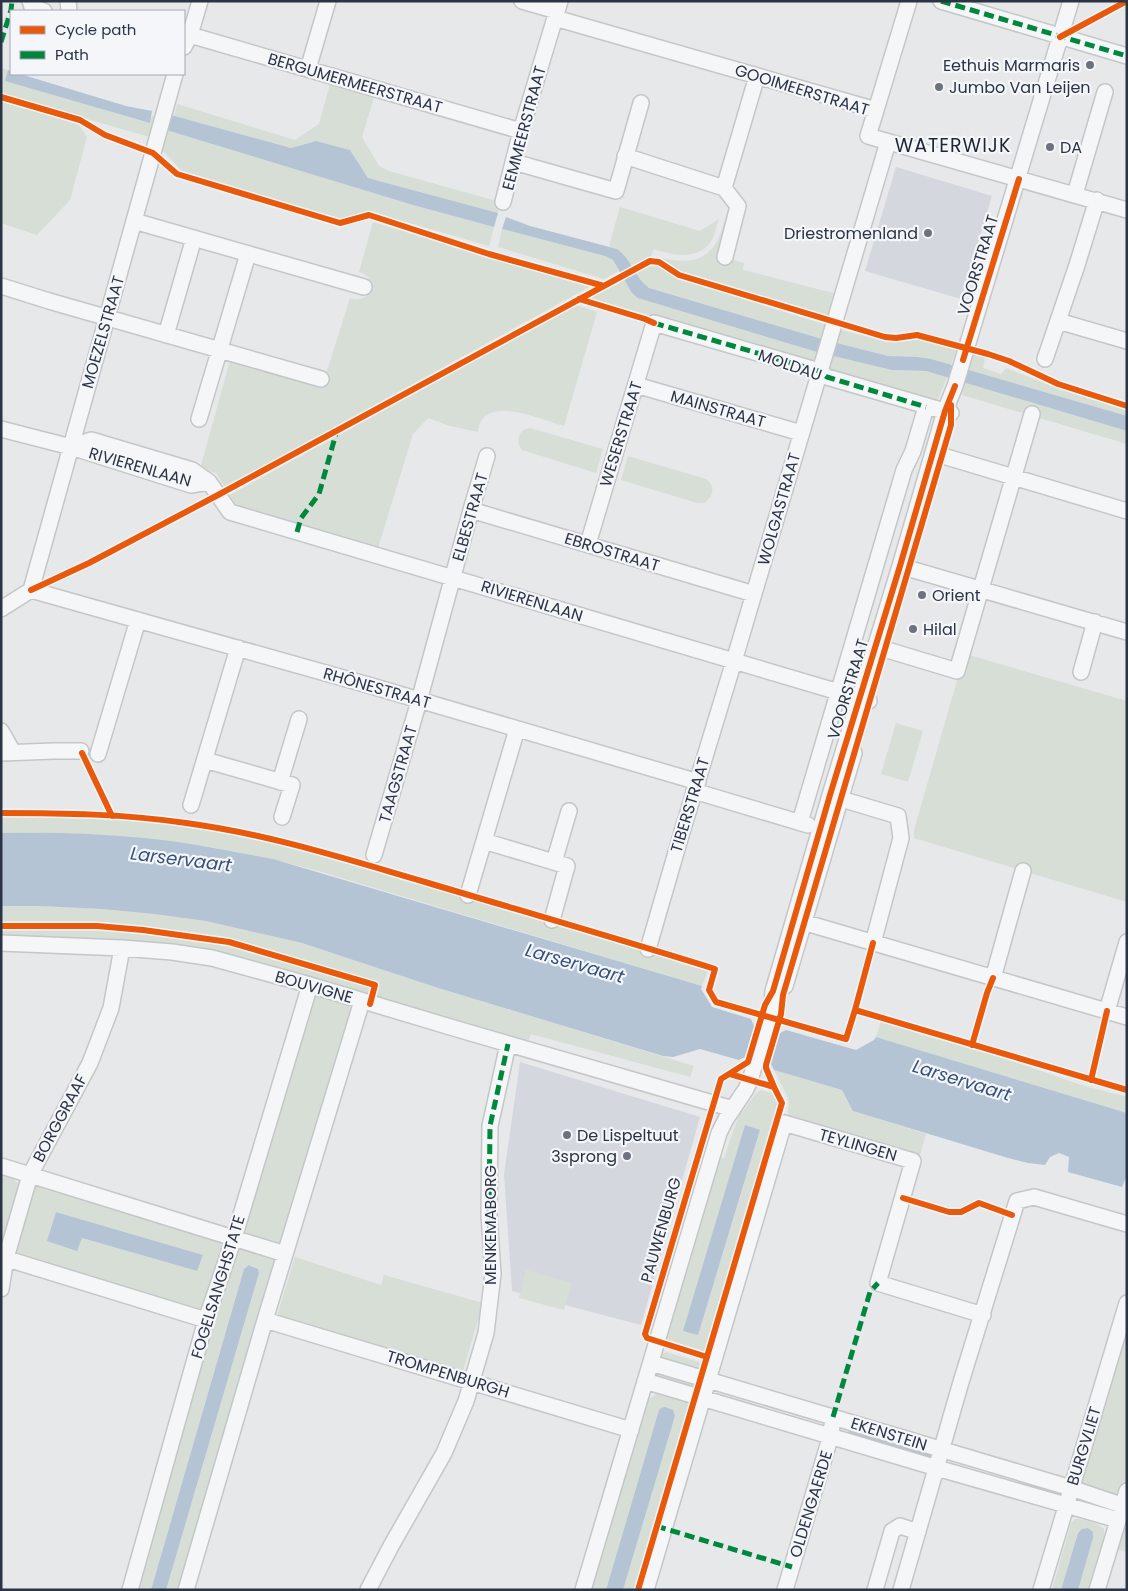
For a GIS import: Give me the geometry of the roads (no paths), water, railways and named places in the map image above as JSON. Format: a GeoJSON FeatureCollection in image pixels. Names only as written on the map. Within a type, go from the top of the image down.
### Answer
{"type":"FeatureCollection","features":[{"type":"Feature","properties":{"kind":"street"},"geometry":{"type":"LineString","coordinates":[[30,1],[32,8],[40,10]]}},
{"type":"Feature","properties":{"kind":"street"},"geometry":{"type":"LineString","coordinates":[[187,41],[200,1]]}},
{"type":"Feature","properties":{"kind":"street"},"geometry":{"type":"LineString","coordinates":[[308,70],[328,1]]}},
{"type":"Feature","properties":{"kind":"street","name":"GOOIMEERSTRAAT"},"geometry":{"type":"LineString","coordinates":[[522,1],[557,10],[757,76],[876,110],[868,136],[1127,210]]}},
{"type":"Feature","properties":{"kind":"street"},"geometry":{"type":"LineString","coordinates":[[876,110],[909,1]]}},
{"type":"Feature","properties":{"kind":"street"},"geometry":{"type":"LineString","coordinates":[[941,1],[1127,56]]}},
{"type":"Feature","properties":{"kind":"street","name":"VOORSTRAAT"},"geometry":{"type":"LineString","coordinates":[[756,1062],[772,1008],[783,995],[800,922],[825,830],[905,567],[937,454],[951,425],[951,402],[1071,1]]}},
{"type":"Feature","properties":{"kind":"street","name":"EEMMEERSTRAAT"},"geometry":{"type":"LineString","coordinates":[[503,202],[521,131],[557,10]]}},
{"type":"Feature","properties":{"kind":"street","name":"BERGUMERMEERSTRAAT"},"geometry":{"type":"LineString","coordinates":[[187,41],[308,70],[521,131]]}},
{"type":"Feature","properties":{"kind":"street","name":"MOEZELSTRAAT"},"geometry":{"type":"LineString","coordinates":[[31,590],[175,75]]}},
{"type":"Feature","properties":{"kind":"street"},"geometry":{"type":"LineString","coordinates":[[724,188],[757,76]]}},
{"type":"Feature","properties":{"kind":"street"},"geometry":{"type":"LineString","coordinates":[[1075,194],[1104,92]]}},
{"type":"Feature","properties":{"kind":"street"},"geometry":{"type":"LineString","coordinates":[[514,162],[616,191],[641,103]]}},
{"type":"Feature","properties":{"kind":"street","name":"WOLGASTRAAT"},"geometry":{"type":"LineString","coordinates":[[734,661],[888,142]]}},
{"type":"Feature","properties":{"kind":"street"},"geometry":{"type":"LineString","coordinates":[[625,156],[724,188],[738,206],[725,256]]}},
{"type":"Feature","properties":{"kind":"street"},"geometry":{"type":"LineString","coordinates":[[1045,359],[1077,265],[1096,200]]}},
{"type":"Feature","properties":{"kind":"street"},"geometry":{"type":"LineString","coordinates":[[134,221],[364,287]]}},
{"type":"Feature","properties":{"kind":"street"},"geometry":{"type":"LineString","coordinates":[[166,335],[194,238]]}},
{"type":"Feature","properties":{"kind":"street"},"geometry":{"type":"LineString","coordinates":[[199,419],[248,254]]}},
{"type":"Feature","properties":{"kind":"street"},"geometry":{"type":"LineString","coordinates":[[1,286],[48,302],[321,379]]}},
{"type":"Feature","properties":{"kind":"street"},"geometry":{"type":"LineString","coordinates":[[1058,321],[1127,342]]}},
{"type":"Feature","properties":{"kind":"street","name":"MOLDAU"},"geometry":{"type":"LineString","coordinates":[[654,323],[819,371],[827,377],[926,407]]}},
{"type":"Feature","properties":{"kind":"street","name":"WESERSTRAAT"},"geometry":{"type":"LineString","coordinates":[[588,544],[654,323]]}},
{"type":"Feature","properties":{"kind":"street","name":"MAINSTRAAT"},"geometry":{"type":"LineString","coordinates":[[636,385],[801,433]]}},
{"type":"Feature","properties":{"kind":"street"},"geometry":{"type":"LineString","coordinates":[[926,407],[951,402]]}},
{"type":"Feature","properties":{"kind":"street","name":"VOORSTRAAT"},"geometry":{"type":"LineString","coordinates":[[800,822],[904,470],[913,451],[926,407]]}},
{"type":"Feature","properties":{"kind":"street"},"geometry":{"type":"LineString","coordinates":[[884,649],[957,670],[1032,414]]}},
{"type":"Feature","properties":{"kind":"street","name":"RIVIERENLAAN"},"geometry":{"type":"LineString","coordinates":[[1,428],[71,447],[91,440],[192,470],[209,482],[230,512],[864,700]]}},
{"type":"Feature","properties":{"kind":"street"},"geometry":{"type":"LineString","coordinates":[[937,454],[1127,511]]}},
{"type":"Feature","properties":{"kind":"street","name":"ELBESTRAAT"},"geometry":{"type":"LineString","coordinates":[[453,578],[487,456]]}},
{"type":"Feature","properties":{"kind":"street","name":"EBROSTRAAT"},"geometry":{"type":"LineString","coordinates":[[471,510],[754,594]]}},
{"type":"Feature","properties":{"kind":"street"},"geometry":{"type":"LineString","coordinates":[[905,567],[1127,632]]}},
{"type":"Feature","properties":{"kind":"street","name":"VOORSTRAAT"},"geometry":{"type":"LineString","coordinates":[[825,830],[840,799],[864,700],[884,649],[905,567]]}},
{"type":"Feature","properties":{"kind":"street","name":"TAAGSTRAAT"},"geometry":{"type":"LineString","coordinates":[[374,855],[453,578]]}},
{"type":"Feature","properties":{"kind":"street"},"geometry":{"type":"LineString","coordinates":[[1,609],[31,590]]}},
{"type":"Feature","properties":{"kind":"street","name":"RHÔNESTRAAT"},"geometry":{"type":"LineString","coordinates":[[31,590],[517,729],[696,786],[825,830]]}},
{"type":"Feature","properties":{"kind":"street"},"geometry":{"type":"LineString","coordinates":[[98,754],[138,620]]}},
{"type":"Feature","properties":{"kind":"street"},"geometry":{"type":"LineString","coordinates":[[1081,672],[1095,622]]}},
{"type":"Feature","properties":{"kind":"street"},"geometry":{"type":"LineString","coordinates":[[191,805],[238,648]]}},
{"type":"Feature","properties":{"kind":"street","name":"TIBERSTRAAT"},"geometry":{"type":"LineString","coordinates":[[648,949],[734,661]]}},
{"type":"Feature","properties":{"kind":"street"},"geometry":{"type":"LineString","coordinates":[[280,782],[298,719]]}},
{"type":"Feature","properties":{"kind":"street"},"geometry":{"type":"LineString","coordinates":[[468,895],[517,729]]}},
{"type":"Feature","properties":{"kind":"street"},"geometry":{"type":"LineString","coordinates":[[1,731],[7,753],[81,751]]}},
{"type":"Feature","properties":{"kind":"street"},"geometry":{"type":"LineString","coordinates":[[205,760],[292,785],[282,817]]}},
{"type":"Feature","properties":{"kind":"street"},"geometry":{"type":"LineString","coordinates":[[840,799],[898,816],[901,838],[873,942]]}},
{"type":"Feature","properties":{"kind":"street"},"geometry":{"type":"LineString","coordinates":[[554,862],[569,811]]}},
{"type":"Feature","properties":{"kind":"street"},"geometry":{"type":"LineString","coordinates":[[484,841],[567,866],[552,920]]}},
{"type":"Feature","properties":{"kind":"street"},"geometry":{"type":"LineString","coordinates":[[993,978],[1023,871]]}},
{"type":"Feature","properties":{"kind":"street"},"geometry":{"type":"LineString","coordinates":[[800,922],[1127,1017]]}},
{"type":"Feature","properties":{"kind":"street"},"geometry":{"type":"LineString","coordinates":[[1107,1011],[1127,942]]}},
{"type":"Feature","properties":{"kind":"street","name":"BOUVIGNE"},"geometry":{"type":"LineString","coordinates":[[1,944],[122,948],[172,952],[212,958],[733,1109]]}},
{"type":"Feature","properties":{"kind":"street","name":"BORGGRAAF"},"geometry":{"type":"LineString","coordinates":[[1,1289],[4,1258],[30,1175],[90,1063],[111,1008],[122,948]]}},
{"type":"Feature","properties":{"kind":"street","name":"FOGELSANGHSTATE"},"geometry":{"type":"LineString","coordinates":[[130,1590],[206,1320],[234,1238],[310,985]]}},
{"type":"Feature","properties":{"kind":"street"},"geometry":{"type":"LineString","coordinates":[[186,1590],[265,1320],[362,1001]]}},
{"type":"Feature","properties":{"kind":"street","name":"MENKEMABORG"},"geometry":{"type":"LineString","coordinates":[[368,1590],[444,1453],[466,1401],[486,1332],[493,1274],[489,1215],[490,1126],[508,1044]]}},
{"type":"Feature","properties":{"kind":"street","name":"PAUWENBURG"},"geometry":{"type":"LineString","coordinates":[[584,1590],[719,1133],[746,1089],[756,1062]]}},
{"type":"Feature","properties":{"kind":"street","name":"TEYLINGEN"},"geometry":{"type":"LineString","coordinates":[[708,1380],[784,1123],[913,1161],[878,1283],[983,1315]]}},
{"type":"Feature","properties":{"kind":"street"},"geometry":{"type":"LineString","coordinates":[[1,1166],[285,1254]]}},
{"type":"Feature","properties":{"kind":"street"},"geometry":{"type":"LineString","coordinates":[[901,1590],[1017,1201],[1034,1197],[1127,1224]]}},
{"type":"Feature","properties":{"kind":"street"},"geometry":{"type":"LineString","coordinates":[[4,1258],[206,1320]]}},
{"type":"Feature","properties":{"kind":"street","name":"BURGVLIET"},"geometry":{"type":"LineString","coordinates":[[1041,1590],[1127,1303]]}},
{"type":"Feature","properties":{"kind":"street","name":"TROMPENBURGH"},"geometry":{"type":"LineString","coordinates":[[265,1320],[631,1430]]}},
{"type":"Feature","properties":{"kind":"street","name":"EKENSTEIN"},"geometry":{"type":"LineString","coordinates":[[651,1363],[1071,1488],[1124,1506]]}},
{"type":"Feature","properties":{"kind":"street","name":"EKENSTEIN"},"geometry":{"type":"LineString","coordinates":[[646,1380],[1066,1505],[1124,1506]]}},
{"type":"Feature","properties":{"kind":"street"},"geometry":{"type":"LineString","coordinates":[[646,1590],[708,1380]]}},
{"type":"Feature","properties":{"kind":"street","name":"OLDENGAERDE"},"geometry":{"type":"LineString","coordinates":[[785,1590],[831,1435],[833,1417]]}},
{"type":"Feature","properties":{"kind":"street"},"geometry":{"type":"LineString","coordinates":[[1097,1590],[1124,1506]]}},
{"type":"Feature","properties":{"kind":"street"},"geometry":{"type":"LineString","coordinates":[[875,1590],[892,1531],[900,1526],[918,1532]]}},
{"type":"Feature","properties":{"kind":"water"},"geometry":{"type":"Polygon","coordinates":[[[8,70],[10,71],[10,75],[23,75],[126,106],[152,111],[150,123],[5,81],[8,70]]]}},
{"type":"Feature","properties":{"kind":"water"},"geometry":{"type":"Polygon","coordinates":[[[171,115],[291,148],[316,141],[350,150],[368,178],[498,213],[494,227],[413,205],[166,130],[171,115]]]}},
{"type":"Feature","properties":{"kind":"water"},"geometry":{"type":"Polygon","coordinates":[[[506,217],[530,226],[617,249],[626,257],[640,279],[649,288],[822,339],[817,352],[638,298],[632,293],[613,260],[605,256],[502,229],[506,217]]]}},
{"type":"Feature","properties":{"kind":"water"},"geometry":{"type":"Polygon","coordinates":[[[833,342],[888,356],[931,359],[1127,416],[1127,431],[926,371],[892,370],[829,355],[833,342]]]}},
{"type":"Feature","properties":{"kind":"water","name":"Larservaart"},"geometry":{"type":"Polygon","coordinates":[[[1,833],[72,833],[144,838],[192,844],[273,859],[702,986],[701,989],[712,1007],[751,1019],[754,1026],[780,1033],[786,1030],[856,1050],[876,1037],[1127,1113],[1127,1175],[1122,1187],[1068,1172],[1069,1157],[1059,1153],[1050,1157],[1045,1165],[1008,1158],[853,1111],[842,1090],[774,1070],[771,1064],[745,1057],[739,1060],[700,1049],[673,1057],[663,1056],[435,987],[302,943],[206,921],[154,914],[102,909],[1,906],[1,833]]]}},
{"type":"Feature","properties":{"kind":"water"},"geometry":{"type":"Polygon","coordinates":[[[745,1125],[760,1130],[698,1335],[683,1331],[745,1125]]]}},
{"type":"Feature","properties":{"kind":"water"},"geometry":{"type":"Polygon","coordinates":[[[56,1212],[203,1255],[197,1271],[82,1238],[77,1251],[47,1241],[56,1212]]]}},
{"type":"Feature","properties":{"kind":"water"},"geometry":{"type":"Polygon","coordinates":[[[249,1265],[258,1269],[259,1273],[166,1590],[151,1590],[244,1269],[249,1265]]]}},
{"type":"Feature","properties":{"kind":"water"},"geometry":{"type":"Polygon","coordinates":[[[665,1407],[673,1410],[675,1416],[623,1590],[606,1590],[659,1410],[665,1407]]]}},
{"type":"Feature","properties":{"kind":"water"},"geometry":{"type":"Polygon","coordinates":[[[850,1427],[937,1453],[934,1463],[847,1437],[850,1427]]]}},
{"type":"Feature","properties":{"kind":"water"},"geometry":{"type":"Polygon","coordinates":[[[1088,1528],[1093,1532],[1093,1538],[1078,1590],[1061,1590],[1078,1533],[1082,1529],[1088,1528]]]}},
{"type":"Feature","properties":{"kind":"place","name":"Eethuis Marmaris"},"geometry":{"type":"Point","coordinates":[1090,65]}},
{"type":"Feature","properties":{"kind":"place","name":"Jumbo Van Leijen"},"geometry":{"type":"Point","coordinates":[939,87]}},
{"type":"Feature","properties":{"kind":"place","name":"DA"},"geometry":{"type":"Point","coordinates":[1050,147]}},
{"type":"Feature","properties":{"kind":"place","name":"Driestromenland"},"geometry":{"type":"Point","coordinates":[928,233]}},
{"type":"Feature","properties":{"kind":"place","name":"Orient"},"geometry":{"type":"Point","coordinates":[922,595]}},
{"type":"Feature","properties":{"kind":"place","name":"Hilal"},"geometry":{"type":"Point","coordinates":[913,629]}},
{"type":"Feature","properties":{"kind":"place","name":"De Lispeltuut"},"geometry":{"type":"Point","coordinates":[567,1135]}},
{"type":"Feature","properties":{"kind":"place","name":"3sprong"},"geometry":{"type":"Point","coordinates":[627,1156]}},
{"type":"Feature","properties":{"kind":"district","name":"WATERWIJK"},"geometry":{"type":"Point","coordinates":[953,145]}}]}
